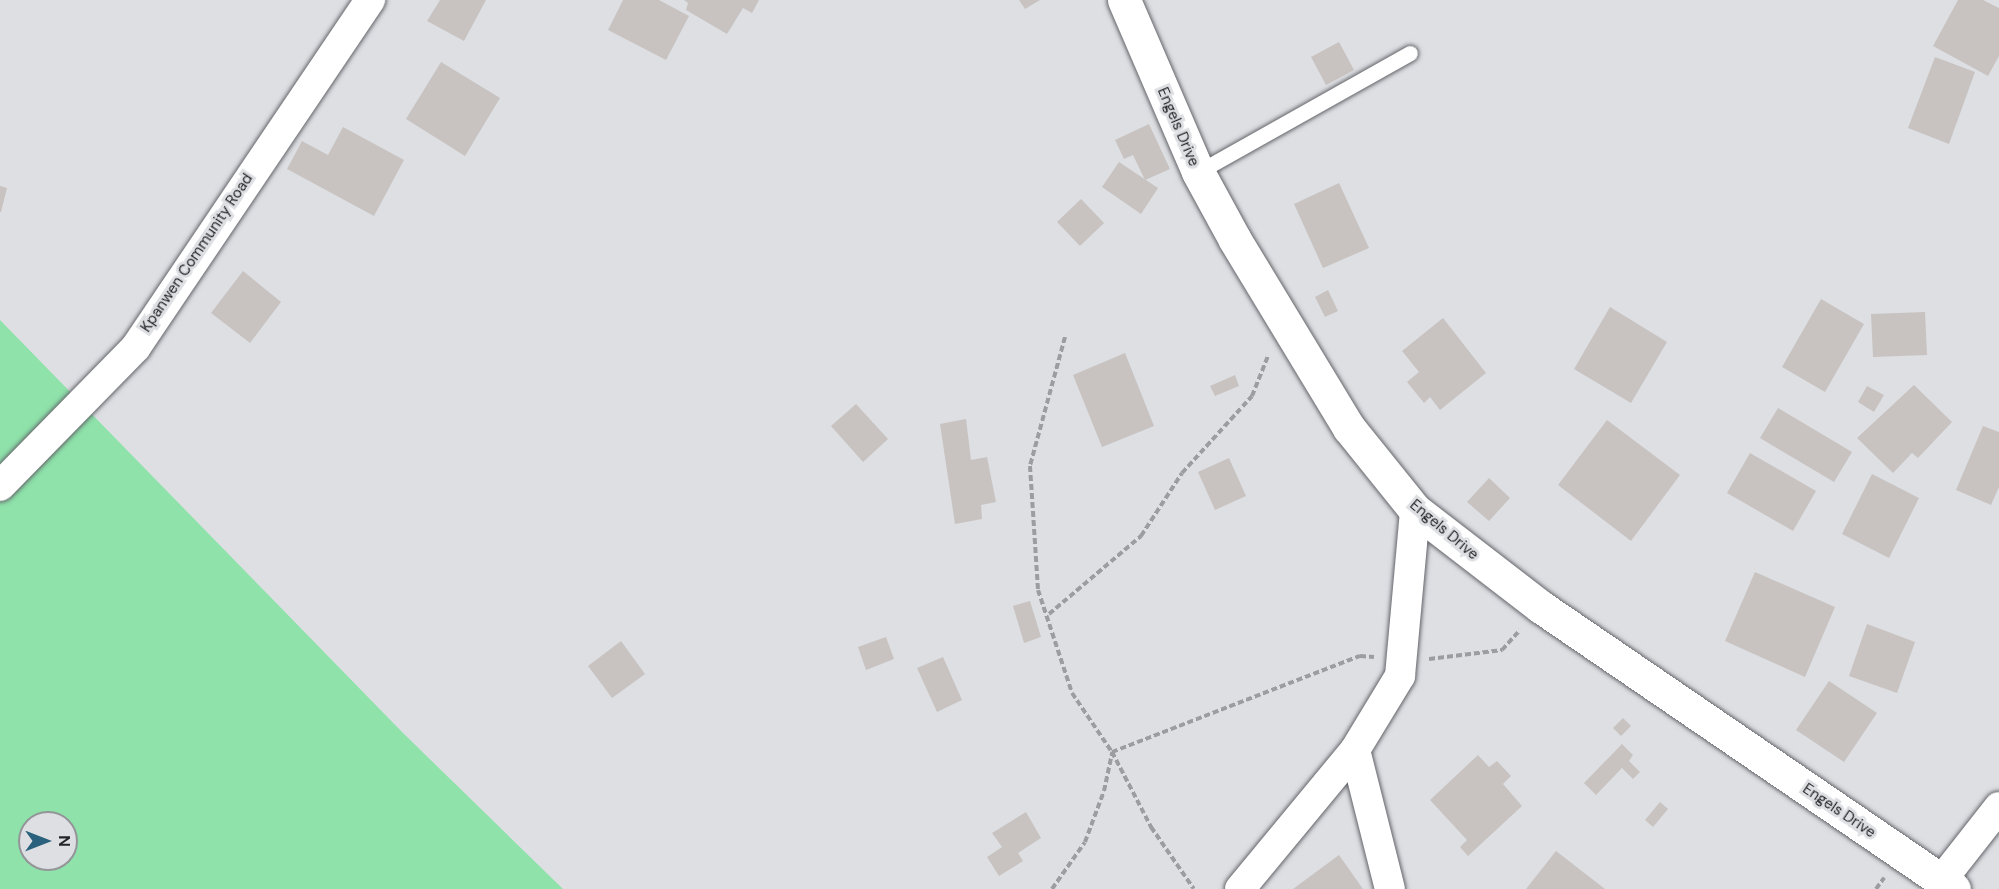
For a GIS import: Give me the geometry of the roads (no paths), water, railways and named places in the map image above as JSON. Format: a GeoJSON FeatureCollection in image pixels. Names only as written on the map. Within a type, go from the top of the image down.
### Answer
{"type":"FeatureCollection","features":[{"type":"Feature","properties":{"kind":"street","name":"Kpanwen Community Road"},"geometry":{"type":"LineString","coordinates":[[0,486],[136,346],[370,0]]}},
{"type":"Feature","properties":{"kind":"street","name":"Engels Drive"},"geometry":{"type":"LineString","coordinates":[[1124,0],[1198,172],[1349,428],[1415,510],[1540,607],[1948,885]]}},
{"type":"Feature","properties":{"kind":"street"},"geometry":{"type":"LineString","coordinates":[[1240,889],[1355,750],[1400,676],[1415,510]]}},
{"type":"Feature","properties":{"kind":"street"},"geometry":{"type":"LineString","coordinates":[[1355,750],[1390,889]]}},
{"type":"Feature","properties":{"kind":"street"},"geometry":{"type":"LineString","coordinates":[[1948,885],[1999,807]]}},
{"type":"Feature","properties":{"kind":"lane"},"geometry":{"type":"LineString","coordinates":[[1198,172],[1410,53]]}}]}
